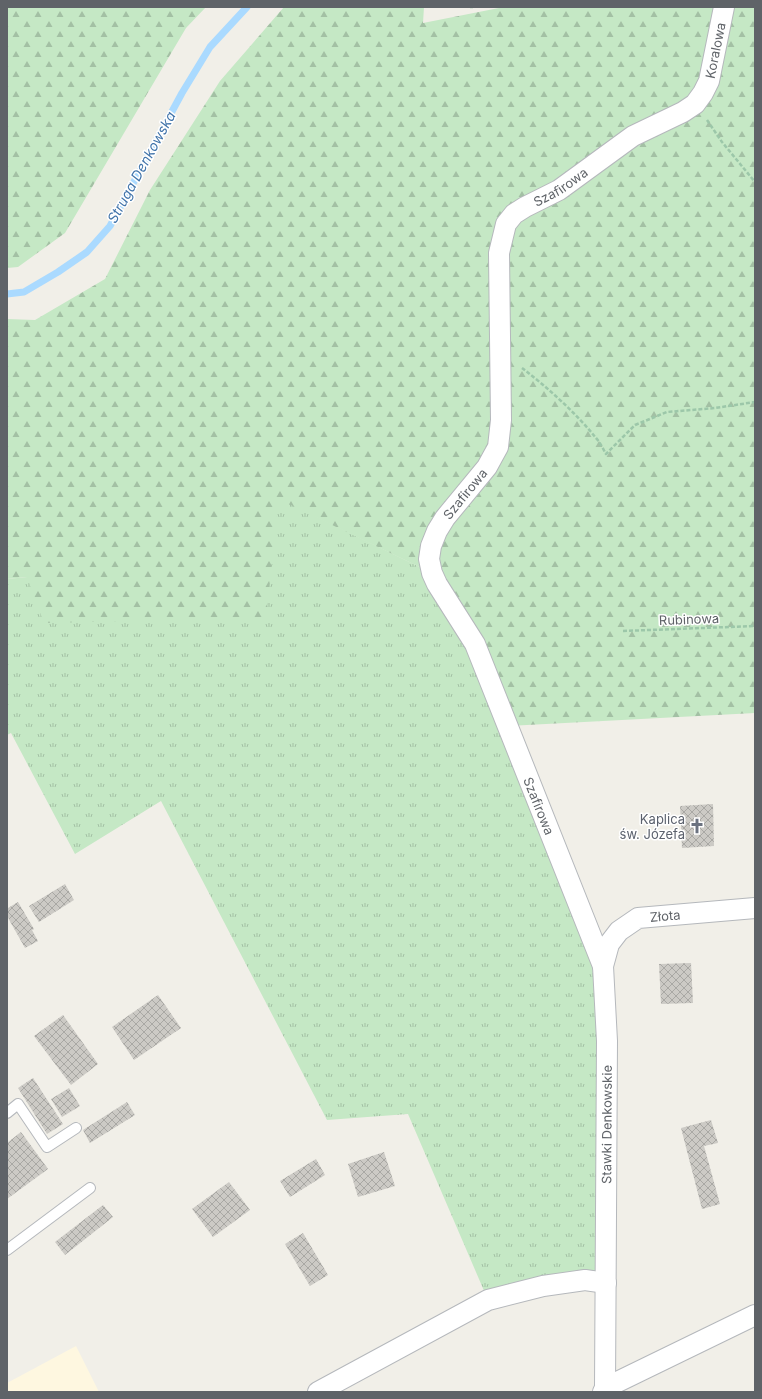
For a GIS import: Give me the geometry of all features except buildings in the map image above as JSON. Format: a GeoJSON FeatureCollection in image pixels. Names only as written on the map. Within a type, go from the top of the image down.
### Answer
{"type":"FeatureCollection","features":[{"type":"Feature","properties":{"kind":"street","name":"Koralowa"},"geometry":{"type":"LineString","coordinates":[[699,98],[709,81],[724,7]]}},
{"type":"Feature","properties":{"kind":"street","name":"Szafirowa"},"geometry":{"type":"LineString","coordinates":[[603,966],[476,644],[437,584],[432,573],[429,559],[431,546],[437,531],[487,467],[498,447],[501,420],[499,253],[506,224],[514,214],[524,207],[559,190],[633,136],[684,112],[699,98]]}},
{"type":"Feature","properties":{"kind":"street","name":"Złota"},"geometry":{"type":"LineString","coordinates":[[603,966],[609,944],[619,931],[638,918],[755,908]]}},
{"type":"Feature","properties":{"kind":"street","name":"Stawki Denkowskie"},"geometry":{"type":"LineString","coordinates":[[603,966],[606,1042],[606,1283],[604,1390],[755,1316]]}},
{"type":"Feature","properties":{"kind":"street"},"geometry":{"type":"LineString","coordinates":[[318,1392],[488,1300],[543,1286],[585,1280],[606,1283]]}},
{"type":"Feature","properties":{"kind":"lane"},"geometry":{"type":"LineString","coordinates":[[7,1113],[18,1104],[47,1147],[76,1128]]}},
{"type":"Feature","properties":{"kind":"lane"},"geometry":{"type":"LineString","coordinates":[[7,1250],[90,1188]]}},
{"type":"Feature","properties":{"kind":"path"},"geometry":{"type":"LineString","coordinates":[[699,98],[722,142],[755,182]]}},
{"type":"Feature","properties":{"kind":"path"},"geometry":{"type":"LineString","coordinates":[[500,351],[538,380],[597,439],[606,454],[635,425],[667,412],[715,408],[755,402]]}},
{"type":"Feature","properties":{"kind":"path","name":"Rubinowa"},"geometry":{"type":"LineString","coordinates":[[623,631],[755,626]]}},
{"type":"Feature","properties":{"kind":"shaded area"},"geometry":{"type":"Polygon","coordinates":[[[76,1346],[99,1392],[7,1392],[7,1383],[76,1346]]]}},
{"type":"Feature","properties":{"kind":"green space"},"geometry":{"type":"Polygon","coordinates":[[[7,7],[206,7],[186,28],[65,233],[18,267],[7,268],[7,7]]]}},
{"type":"Feature","properties":{"kind":"green space"},"geometry":{"type":"Polygon","coordinates":[[[284,7],[424,7],[423,23],[504,7],[755,7],[755,713],[507,726],[432,573],[278,499],[266,618],[44,623],[27,577],[7,579],[7,319],[35,320],[105,279],[150,190],[220,81],[284,7]]]}},
{"type":"Feature","properties":{"kind":"green space"},"geometry":{"type":"Polygon","coordinates":[[[278,498],[432,573],[475,644],[603,966],[606,1283],[488,1300],[408,1114],[327,1120],[161,801],[75,854],[11,733],[7,735],[7,579],[27,577],[278,498]]]}},
{"type":"Feature","properties":{"kind":"waterway","name":"Struga Denkowska"},"geometry":{"type":"LineString","coordinates":[[7,294],[24,292],[58,272],[87,252],[110,226],[182,93],[210,47],[247,7]]}},
{"type":"Feature","properties":{"kind":"place","name":"Kaplica św. Józefa"},"geometry":{"type":"Point","coordinates":[697,826]}}]}
